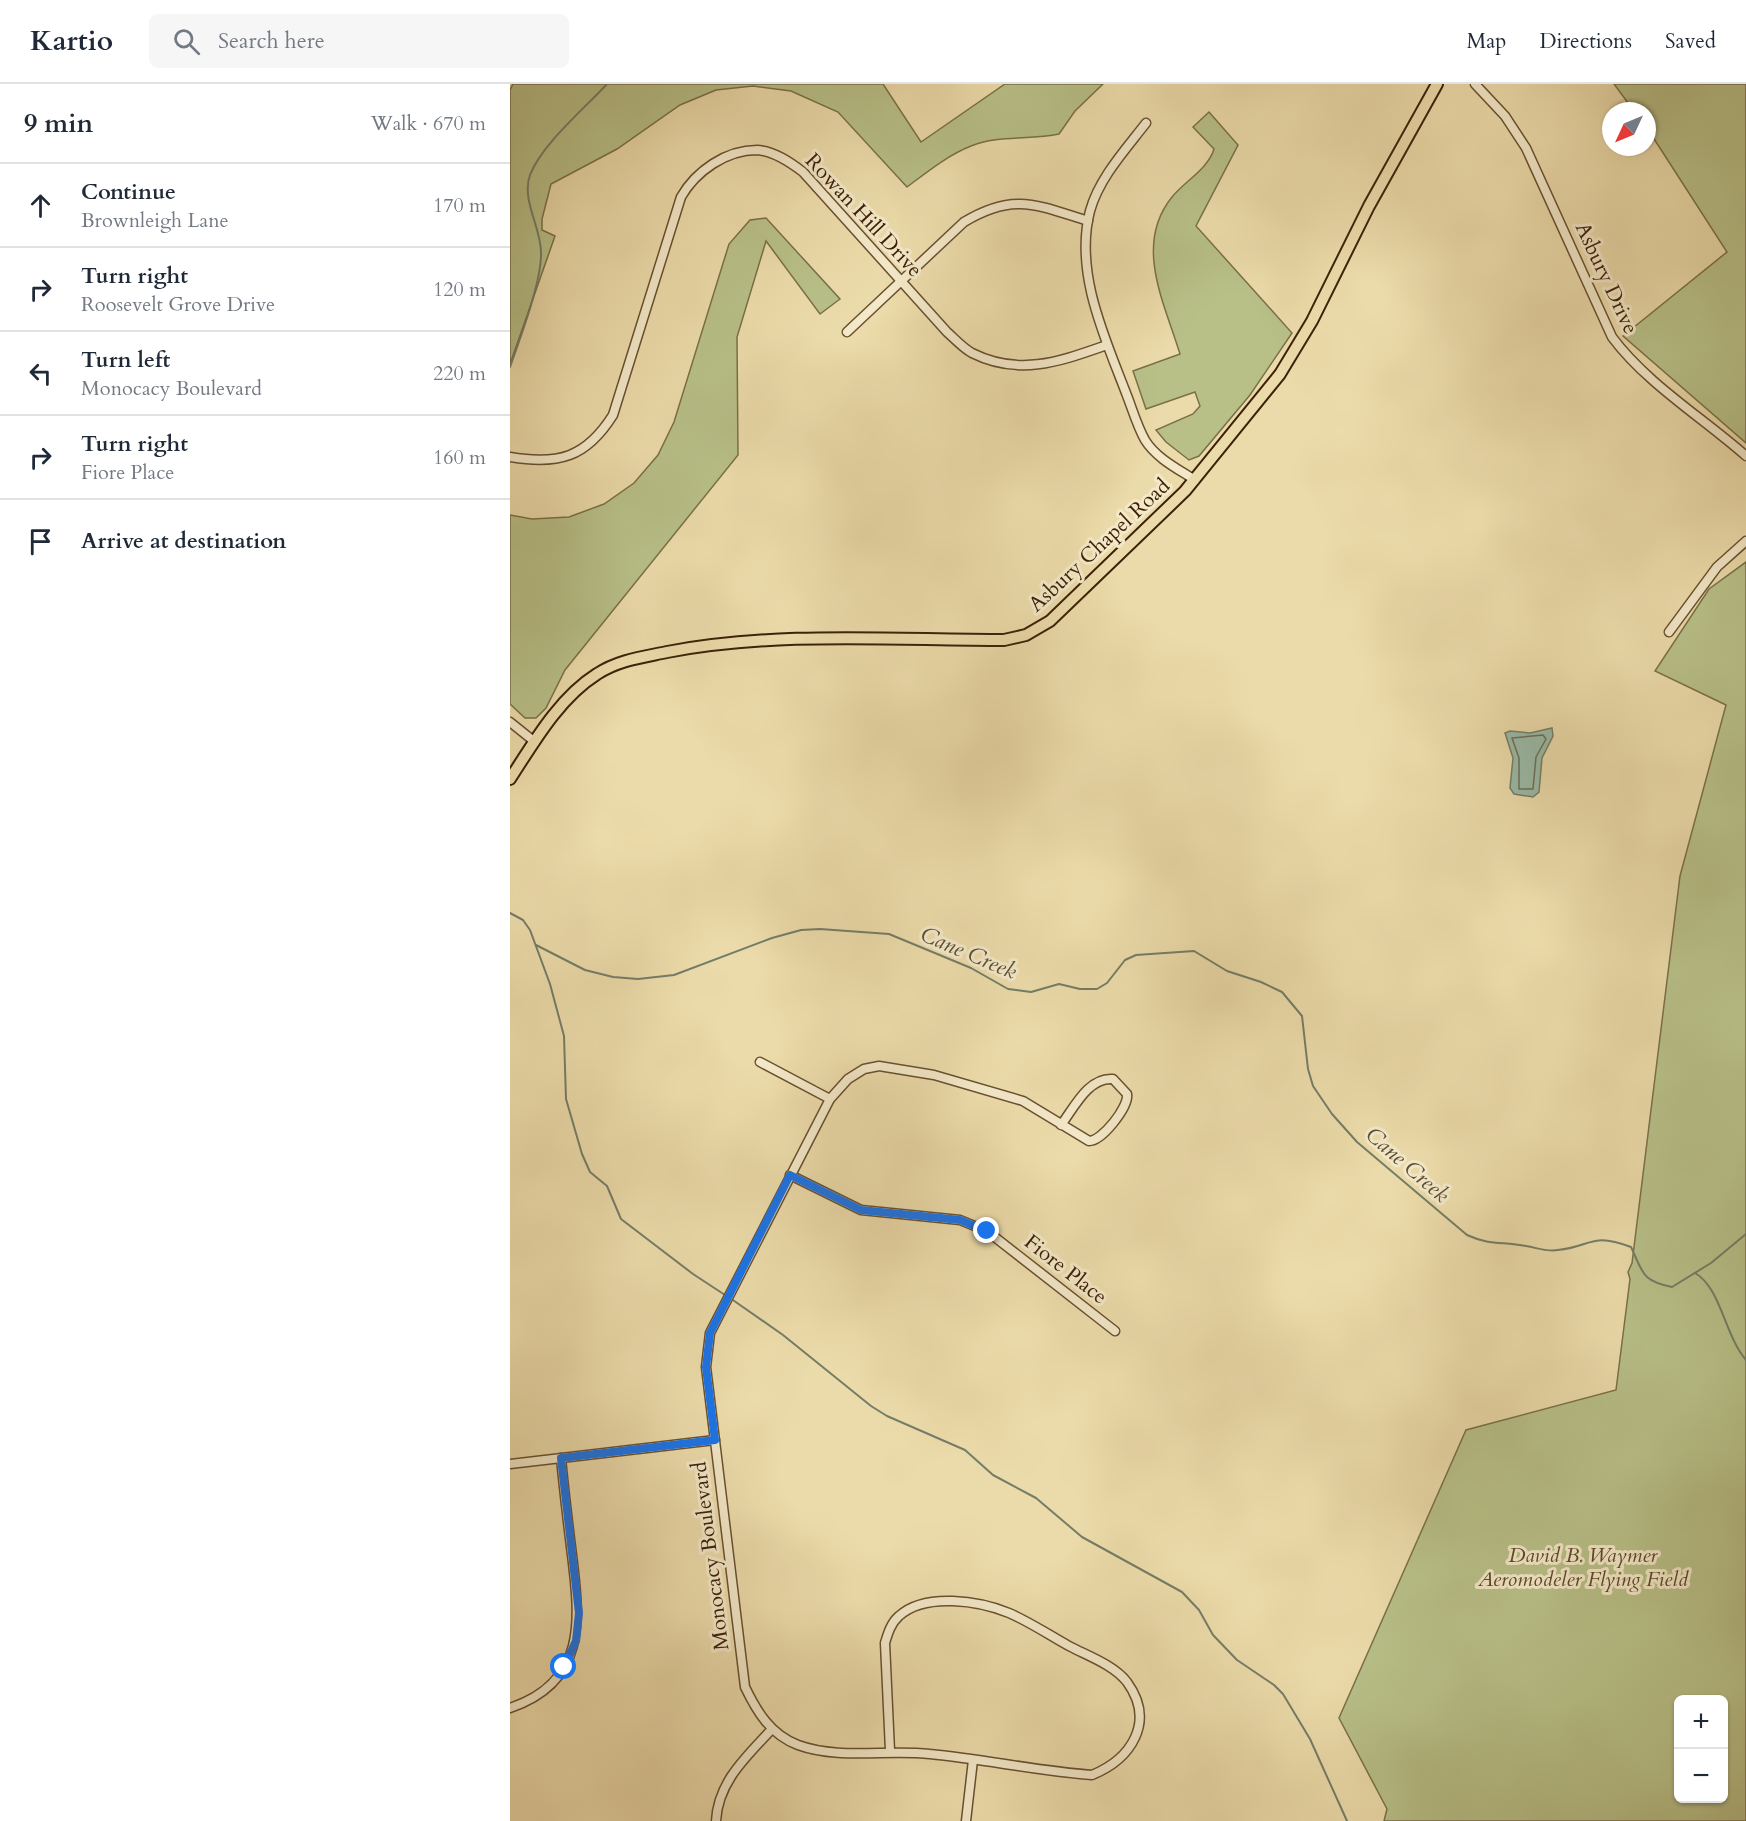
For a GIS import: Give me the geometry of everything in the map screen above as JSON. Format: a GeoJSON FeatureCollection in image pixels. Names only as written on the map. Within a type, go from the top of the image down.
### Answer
{"type":"FeatureCollection","features":[{"type":"Feature","properties":{"kind":"main road","name":"Asbury Chapel Road"},"geometry":{"type":"LineString","coordinates":[[510,779],[561,708],[589,679],[614,665],[647,656],[745,640],[1004,640],[1026,636],[1050,621],[1092,583],[1195,480],[1261,399],[1295,350],[1437,84]]}},
{"type":"Feature","properties":{"kind":"street","name":"Asbury Drive"},"geometry":{"type":"LineString","coordinates":[[1475,84],[1505,116],[1526,148],[1612,337],[1646,372],[1746,456]]}},
{"type":"Feature","properties":{"kind":"street"},"geometry":{"type":"LineString","coordinates":[[1146,123],[1110,171],[1090,210],[1086,239],[1089,285],[1107,345],[1145,440],[1157,454],[1195,480]]}},
{"type":"Feature","properties":{"kind":"street","name":"Rowan Hill Drive"},"geometry":{"type":"LineString","coordinates":[[510,458],[538,461],[567,457],[581,452],[604,430],[616,405],[676,208],[688,184],[703,170],[723,158],[757,150],[786,159],[803,172],[947,332],[970,352],[996,362],[1028,366],[1055,363],[1107,345]]}},
{"type":"Feature","properties":{"kind":"street"},"geometry":{"type":"LineString","coordinates":[[847,332],[964,222],[985,210],[1009,203],[1035,205],[1088,220]]}},
{"type":"Feature","properties":{"kind":"street"},"geometry":{"type":"LineString","coordinates":[[1669,632],[1717,567],[1746,542]]}},
{"type":"Feature","properties":{"kind":"street"},"geometry":{"type":"LineString","coordinates":[[510,722],[535,742]]}},
{"type":"Feature","properties":{"kind":"street"},"geometry":{"type":"LineString","coordinates":[[760,1062],[831,1099]]}},
{"type":"Feature","properties":{"kind":"street","name":"Monocacy Boulevard"},"geometry":{"type":"LineString","coordinates":[[890,1752],[885,1643],[889,1630],[898,1616],[911,1608],[930,1603],[967,1603],[1009,1613],[1116,1671],[1135,1697],[1139,1711],[1137,1735],[1128,1752],[1112,1767],[1092,1775],[890,1752],[823,1752],[797,1745],[771,1730],[754,1707],[745,1687],[706,1356],[710,1333],[831,1099],[856,1074],[879,1066],[934,1075],[1008,1094],[1082,1139],[1094,1141],[1099,1139],[1125,1106],[1127,1094],[1113,1079],[1099,1080],[1087,1091],[1061,1125]]}},
{"type":"Feature","properties":{"kind":"street","name":"Fiore Place"},"geometry":{"type":"LineString","coordinates":[[790,1175],[861,1210],[960,1220],[978,1227],[1005,1244],[1115,1331]]}},
{"type":"Feature","properties":{"kind":"street"},"geometry":{"type":"LineString","coordinates":[[510,1464],[715,1440]]}},
{"type":"Feature","properties":{"kind":"street"},"geometry":{"type":"LineString","coordinates":[[510,1708],[530,1700],[553,1682],[569,1659],[578,1632],[578,1604],[561,1458]]}},
{"type":"Feature","properties":{"kind":"street"},"geometry":{"type":"LineString","coordinates":[[716,1821],[717,1806],[728,1780],[771,1730]]}},
{"type":"Feature","properties":{"kind":"street"},"geometry":{"type":"LineString","coordinates":[[966,1821],[973,1760]]}},
{"type":"Feature","properties":{"kind":"green space"},"geometry":{"type":"Polygon","coordinates":[[[513,84],[883,84],[921,142],[1005,84],[1103,84],[1075,111],[1059,134],[992,140],[971,146],[946,159],[907,187],[838,112],[791,91],[753,86],[716,90],[680,105],[617,149],[551,184],[542,219],[542,230],[555,236],[510,364],[510,90],[513,84]]]}},
{"type":"Feature","properties":{"kind":"green space"},"geometry":{"type":"Polygon","coordinates":[[[1614,84],[1746,84],[1746,443],[1623,336],[1727,252],[1656,142],[1656,102],[1627,102],[1614,84]]]}},
{"type":"Feature","properties":{"kind":"green space"},"geometry":{"type":"Polygon","coordinates":[[[1209,112],[1238,145],[1196,226],[1292,333],[1250,395],[1199,456],[1189,460],[1166,442],[1156,430],[1193,414],[1200,406],[1195,392],[1146,409],[1133,371],[1180,354],[1156,275],[1153,255],[1155,235],[1161,215],[1172,197],[1202,169],[1211,156],[1214,149],[1193,127],[1209,112]]]}},
{"type":"Feature","properties":{"kind":"green space"},"geometry":{"type":"Polygon","coordinates":[[[766,218],[840,299],[820,314],[766,241],[737,337],[738,455],[565,670],[546,708],[536,718],[525,718],[510,704],[510,515],[532,519],[569,517],[604,504],[634,483],[658,455],[674,422],[729,244],[750,220],[766,218]]]}},
{"type":"Feature","properties":{"kind":"green space","name":"David B. Waymer Aeromodeler Flying Field"},"geometry":{"type":"Polygon","coordinates":[[[1746,562],[1746,1821],[1384,1821],[1387,1809],[1339,1718],[1466,1430],[1616,1390],[1630,1279],[1628,1272],[1632,1263],[1680,876],[1726,705],[1655,671],[1709,589],[1746,562]]]}},
{"type":"Feature","properties":{"kind":"water"},"geometry":{"type":"Polygon","coordinates":[[[1552,728],[1553,736],[1542,758],[1539,792],[1533,797],[1514,794],[1510,788],[1513,758],[1505,733],[1510,731],[1530,733],[1552,728]]]}},
{"type":"Feature","properties":{"kind":"waterway"},"geometry":{"type":"LineString","coordinates":[[510,367],[530,309],[540,264],[540,243],[528,194],[530,175],[554,139],[607,84]]}},
{"type":"Feature","properties":{"kind":"waterway"},"geometry":{"type":"LineString","coordinates":[[510,913],[523,920],[530,930],[550,984],[564,1036],[566,1099],[582,1154],[590,1172],[607,1186],[621,1219],[693,1274],[725,1295]]}},
{"type":"Feature","properties":{"kind":"waterway","name":"Cane Creek"},"geometry":{"type":"LineString","coordinates":[[536,945],[585,970],[613,977],[638,979],[674,975],[772,938],[801,930],[820,929],[889,934],[971,968],[1008,989],[1031,992],[1059,984],[1080,989],[1097,989],[1107,983],[1125,960],[1136,955],[1194,951],[1227,971],[1261,982],[1282,992],[1302,1016],[1308,1069],[1313,1086],[1332,1114],[1357,1142],[1467,1235],[1490,1242],[1550,1250],[1570,1248],[1600,1240],[1618,1243],[1631,1247],[1644,1274],[1654,1282],[1672,1287],[1711,1263],[1746,1234]]}},
{"type":"Feature","properties":{"kind":"waterway"},"geometry":{"type":"LineString","coordinates":[[1695,1273],[1711,1289],[1732,1338],[1746,1360]]}},
{"type":"Feature","properties":{"kind":"waterway"},"geometry":{"type":"LineString","coordinates":[[730,1298],[783,1335],[871,1406],[887,1416],[965,1450],[993,1475],[1036,1498],[1082,1537],[1182,1592],[1199,1610],[1213,1635],[1237,1660],[1274,1685],[1283,1694],[1310,1739],[1347,1821]]}},
{"type":"Feature","properties":{"kind":"route"},"geometry":{"type":"LineString","coordinates":[[564,1667],[576,1641],[579,1613],[561,1458],[715,1440],[706,1367],[710,1333],[790,1175],[861,1210],[880,1214],[960,1220],[987,1231]]}}]}
